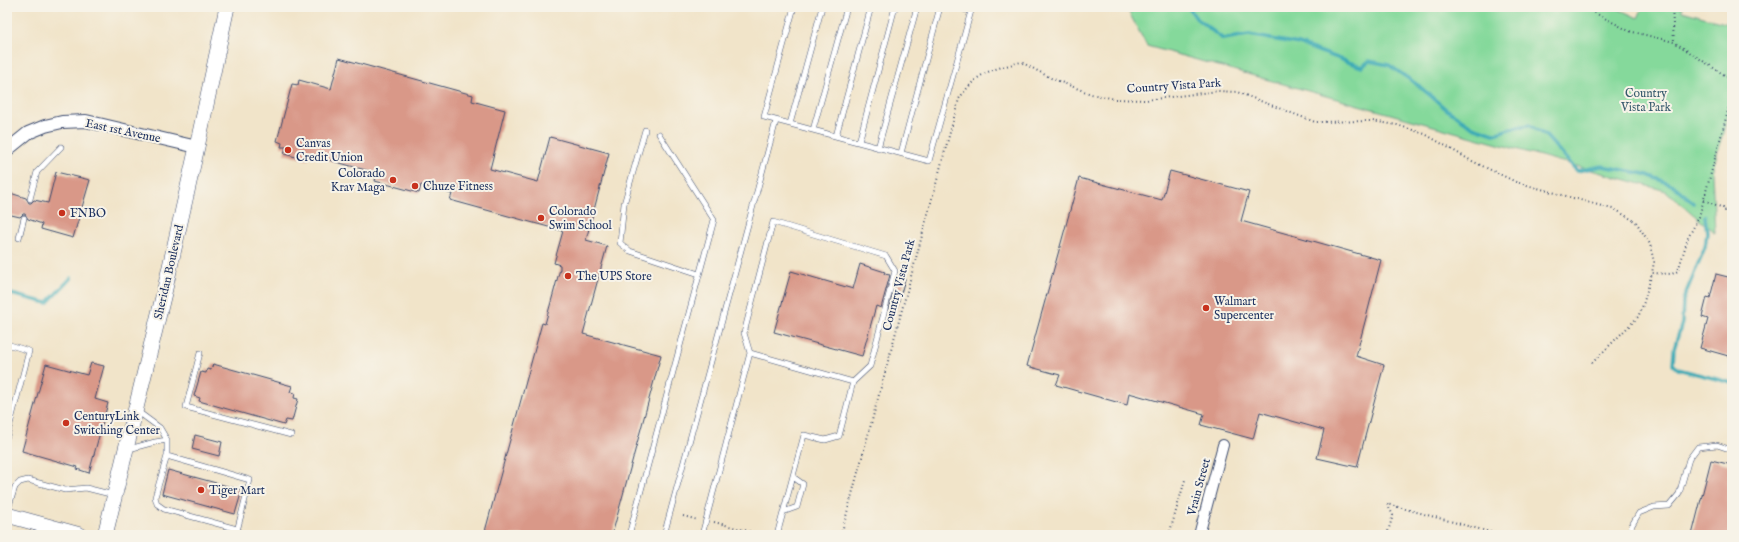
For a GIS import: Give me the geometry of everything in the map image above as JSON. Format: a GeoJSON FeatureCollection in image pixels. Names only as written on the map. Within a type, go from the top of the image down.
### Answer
{"type":"FeatureCollection","features":[{"type":"Feature","properties":{"kind":"main road","name":"Sheridan Boulevard"},"geometry":{"type":"LineString","coordinates":[[105,535],[136,410],[197,147],[227,7]]}},
{"type":"Feature","properties":{"kind":"main road"},"geometry":{"type":"LineString","coordinates":[[7,515],[80,535]]}},
{"type":"Feature","properties":{"kind":"street","name":"East 1st Avenue"},"geometry":{"type":"LineString","coordinates":[[7,150],[28,133],[45,126],[62,122],[86,121],[197,147]]}},
{"type":"Feature","properties":{"kind":"street","name":"Vrain Street"},"geometry":{"type":"LineString","coordinates":[[1199,535],[1223,445]]}},
{"type":"Feature","properties":{"kind":"lane"},"geometry":{"type":"LineString","coordinates":[[794,7],[764,117],[929,161],[971,11],[956,7]]}},
{"type":"Feature","properties":{"kind":"lane"},"geometry":{"type":"LineString","coordinates":[[790,124],[822,7]]}},
{"type":"Feature","properties":{"kind":"lane"},"geometry":{"type":"LineString","coordinates":[[813,130],[847,7]]}},
{"type":"Feature","properties":{"kind":"lane"},"geometry":{"type":"LineString","coordinates":[[836,136],[871,7]]}},
{"type":"Feature","properties":{"kind":"lane"},"geometry":{"type":"LineString","coordinates":[[859,142],[895,7]]}},
{"type":"Feature","properties":{"kind":"lane"},"geometry":{"type":"LineString","coordinates":[[878,148],[917,7]]}},
{"type":"Feature","properties":{"kind":"lane"},"geometry":{"type":"LineString","coordinates":[[901,153],[940,7]]}},
{"type":"Feature","properties":{"kind":"lane"},"geometry":{"type":"LineString","coordinates":[[664,535],[776,121]]}},
{"type":"Feature","properties":{"kind":"lane"},"geometry":{"type":"LineString","coordinates":[[645,130],[624,204],[620,242],[630,251],[699,274]]}},
{"type":"Feature","properties":{"kind":"lane"},"geometry":{"type":"LineString","coordinates":[[629,535],[714,220],[660,134]]}},
{"type":"Feature","properties":{"kind":"lane"},"geometry":{"type":"LineString","coordinates":[[30,199],[37,172],[61,147]]}},
{"type":"Feature","properties":{"kind":"lane"},"geometry":{"type":"LineString","coordinates":[[19,238],[24,218]]}},
{"type":"Feature","properties":{"kind":"lane"},"geometry":{"type":"LineString","coordinates":[[702,535],[750,353],[744,333],[773,222],[886,256],[894,271],[870,366],[853,382],[839,436],[825,440],[804,435],[777,535]]}},
{"type":"Feature","properties":{"kind":"lane"},"geometry":{"type":"LineString","coordinates":[[7,344],[29,350],[7,436]]}},
{"type":"Feature","properties":{"kind":"lane"},"geometry":{"type":"LineString","coordinates":[[200,353],[186,407],[291,435]]}},
{"type":"Feature","properties":{"kind":"lane"},"geometry":{"type":"LineString","coordinates":[[750,353],[853,382]]}},
{"type":"Feature","properties":{"kind":"lane"},"geometry":{"type":"LineString","coordinates":[[136,410],[160,428],[167,440],[167,456],[155,497],[157,504],[164,509],[236,532],[250,480],[167,456]]}},
{"type":"Feature","properties":{"kind":"lane"},"geometry":{"type":"LineString","coordinates":[[126,450],[167,440]]}},
{"type":"Feature","properties":{"kind":"lane"},"geometry":{"type":"LineString","coordinates":[[1629,535],[1638,513],[1654,507],[1668,506],[1679,494],[1689,459],[1698,447],[1717,445],[1732,450]]}},
{"type":"Feature","properties":{"kind":"lane"},"geometry":{"type":"LineString","coordinates":[[783,512],[797,507],[803,484],[792,477]]}},
{"type":"Feature","properties":{"kind":"lane"},"geometry":{"type":"LineString","coordinates":[[7,512],[14,487],[20,482],[28,480],[65,490],[86,488],[114,495]]}},
{"type":"Feature","properties":{"kind":"path"},"geometry":{"type":"LineString","coordinates":[[1584,7],[1629,31],[1674,42],[1732,80]]}},
{"type":"Feature","properties":{"kind":"path"},"geometry":{"type":"LineString","coordinates":[[1672,7],[1674,42]]}},
{"type":"Feature","properties":{"kind":"path","name":"Country Vista Park"},"geometry":{"type":"LineString","coordinates":[[841,535],[960,99],[971,83],[992,68],[1021,62],[1051,78],[1091,94],[1115,99],[1146,100],[1218,91],[1237,92],[1315,122],[1372,120],[1397,125],[1425,134],[1470,160],[1516,182],[1616,210],[1636,222],[1650,244],[1654,262],[1643,306],[1638,317],[1592,363]]}},
{"type":"Feature","properties":{"kind":"path"},"geometry":{"type":"LineString","coordinates":[[1652,273],[1672,274],[1678,271],[1688,238],[1699,217],[1732,96]]}},
{"type":"Feature","properties":{"kind":"path"},"geometry":{"type":"LineString","coordinates":[[1704,200],[1732,213]]}},
{"type":"Feature","properties":{"kind":"path"},"geometry":{"type":"LineString","coordinates":[[1169,535],[1185,480]]}},
{"type":"Feature","properties":{"kind":"path"},"geometry":{"type":"LineString","coordinates":[[1387,535],[1393,515],[1387,504],[1501,535]]}},
{"type":"Feature","properties":{"kind":"path"},"geometry":{"type":"LineString","coordinates":[[683,516],[715,522],[763,535]]}},
{"type":"Feature","properties":{"kind":"green space","name":"Country Vista Park"},"geometry":{"type":"Polygon","coordinates":[[[1126,7],[1614,7],[1638,18],[1643,7],[1682,7],[1682,11],[1732,25],[1732,101],[1712,172],[1715,233],[1666,191],[1147,46],[1126,7]]]}},
{"type":"Feature","properties":{"kind":"building"},"geometry":{"type":"Polygon","coordinates":[[[339,58],[473,95],[472,101],[505,110],[490,169],[538,182],[550,137],[609,153],[586,240],[607,246],[583,334],[661,355],[612,535],[484,535],[542,323],[545,324],[560,269],[560,265],[554,263],[563,231],[450,200],[452,194],[421,185],[419,193],[375,181],[377,173],[310,155],[308,160],[284,154],[286,147],[281,147],[282,143],[277,141],[292,84],[298,85],[299,80],[331,89],[339,58]]]}},
{"type":"Feature","properties":{"kind":"building","name":"Walmart Supercenter"},"geometry":{"type":"Polygon","coordinates":[[[1170,171],[1249,192],[1241,221],[1381,260],[1356,356],[1384,365],[1357,467],[1317,458],[1324,430],[1260,412],[1253,439],[1201,425],[1204,414],[1129,393],[1127,405],[1056,385],[1060,375],[1027,366],[1079,178],[1162,200],[1170,171]]]}},
{"type":"Feature","properties":{"kind":"building","name":"FNBO"},"geometry":{"type":"Polygon","coordinates":[[[56,172],[90,180],[73,238],[41,229],[42,224],[28,219],[25,214],[20,217],[7,214],[7,192],[26,198],[29,203],[34,200],[48,203],[56,172]]]}},
{"type":"Feature","properties":{"kind":"building"},"geometry":{"type":"Polygon","coordinates":[[[860,264],[890,275],[881,308],[876,306],[862,356],[774,332],[791,271],[853,289],[860,264]]]}},
{"type":"Feature","properties":{"kind":"building"},"geometry":{"type":"Polygon","coordinates":[[[1716,274],[1732,278],[1732,357],[1700,348],[1708,319],[1702,317],[1707,297],[1710,298],[1716,274]]]}},
{"type":"Feature","properties":{"kind":"building"},"geometry":{"type":"Polygon","coordinates":[[[897,277],[905,279],[896,311],[889,310],[897,277]]]}},
{"type":"Feature","properties":{"kind":"building","name":"CenturyLink Switching Center"},"geometry":{"type":"Polygon","coordinates":[[[91,363],[104,366],[95,399],[108,403],[89,473],[77,469],[78,467],[22,451],[46,364],[87,375],[91,363]]]}},
{"type":"Feature","properties":{"kind":"building"},"geometry":{"type":"Polygon","coordinates":[[[213,364],[292,386],[290,392],[295,393],[294,398],[298,399],[292,421],[286,420],[284,425],[199,401],[200,398],[194,396],[201,372],[206,373],[207,369],[211,370],[213,364]]]}},
{"type":"Feature","properties":{"kind":"building"},"geometry":{"type":"Polygon","coordinates":[[[195,435],[222,442],[219,456],[192,449],[195,435]]]}},
{"type":"Feature","properties":{"kind":"building"},"geometry":{"type":"Polygon","coordinates":[[[1711,460],[1732,465],[1732,535],[1692,535],[1711,460]]]}},
{"type":"Feature","properties":{"kind":"building"},"geometry":{"type":"Polygon","coordinates":[[[168,470],[242,490],[235,514],[162,494],[168,470]]]}},
{"type":"Feature","properties":{"kind":"waterway"},"geometry":{"type":"LineString","coordinates":[[1188,7],[1196,18],[1223,39],[1249,35],[1299,44],[1362,67],[1369,61],[1389,65],[1419,86],[1446,109],[1473,127],[1494,134],[1516,127],[1529,125],[1546,136],[1577,171],[1602,166],[1645,174],[1673,185],[1694,203]]}},
{"type":"Feature","properties":{"kind":"waterway"},"geometry":{"type":"LineString","coordinates":[[1705,216],[1707,233],[1705,247],[1683,300],[1682,323],[1674,349],[1673,364],[1678,369],[1732,383]]}},
{"type":"Feature","properties":{"kind":"waterway"},"geometry":{"type":"LineString","coordinates":[[7,293],[47,303],[71,278]]}},
{"type":"Feature","properties":{"kind":"place","name":"Canvas Credit Union"},"geometry":{"type":"Point","coordinates":[288,150]}},
{"type":"Feature","properties":{"kind":"place","name":"Colorado Krav Maga"},"geometry":{"type":"Point","coordinates":[393,180]}},
{"type":"Feature","properties":{"kind":"place","name":"Chuze Fitness"},"geometry":{"type":"Point","coordinates":[415,186]}},
{"type":"Feature","properties":{"kind":"place","name":"FNBO"},"geometry":{"type":"Point","coordinates":[62,213]}},
{"type":"Feature","properties":{"kind":"place","name":"Colorado Swim School"},"geometry":{"type":"Point","coordinates":[541,218]}},
{"type":"Feature","properties":{"kind":"place","name":"The UPS Store"},"geometry":{"type":"Point","coordinates":[568,276]}},
{"type":"Feature","properties":{"kind":"place","name":"Walmart Supercenter"},"geometry":{"type":"Point","coordinates":[1206,308]}},
{"type":"Feature","properties":{"kind":"place","name":"CenturyLink Switching Center"},"geometry":{"type":"Point","coordinates":[66,423]}},
{"type":"Feature","properties":{"kind":"place","name":"Tiger Mart"},"geometry":{"type":"Point","coordinates":[201,490]}}]}
